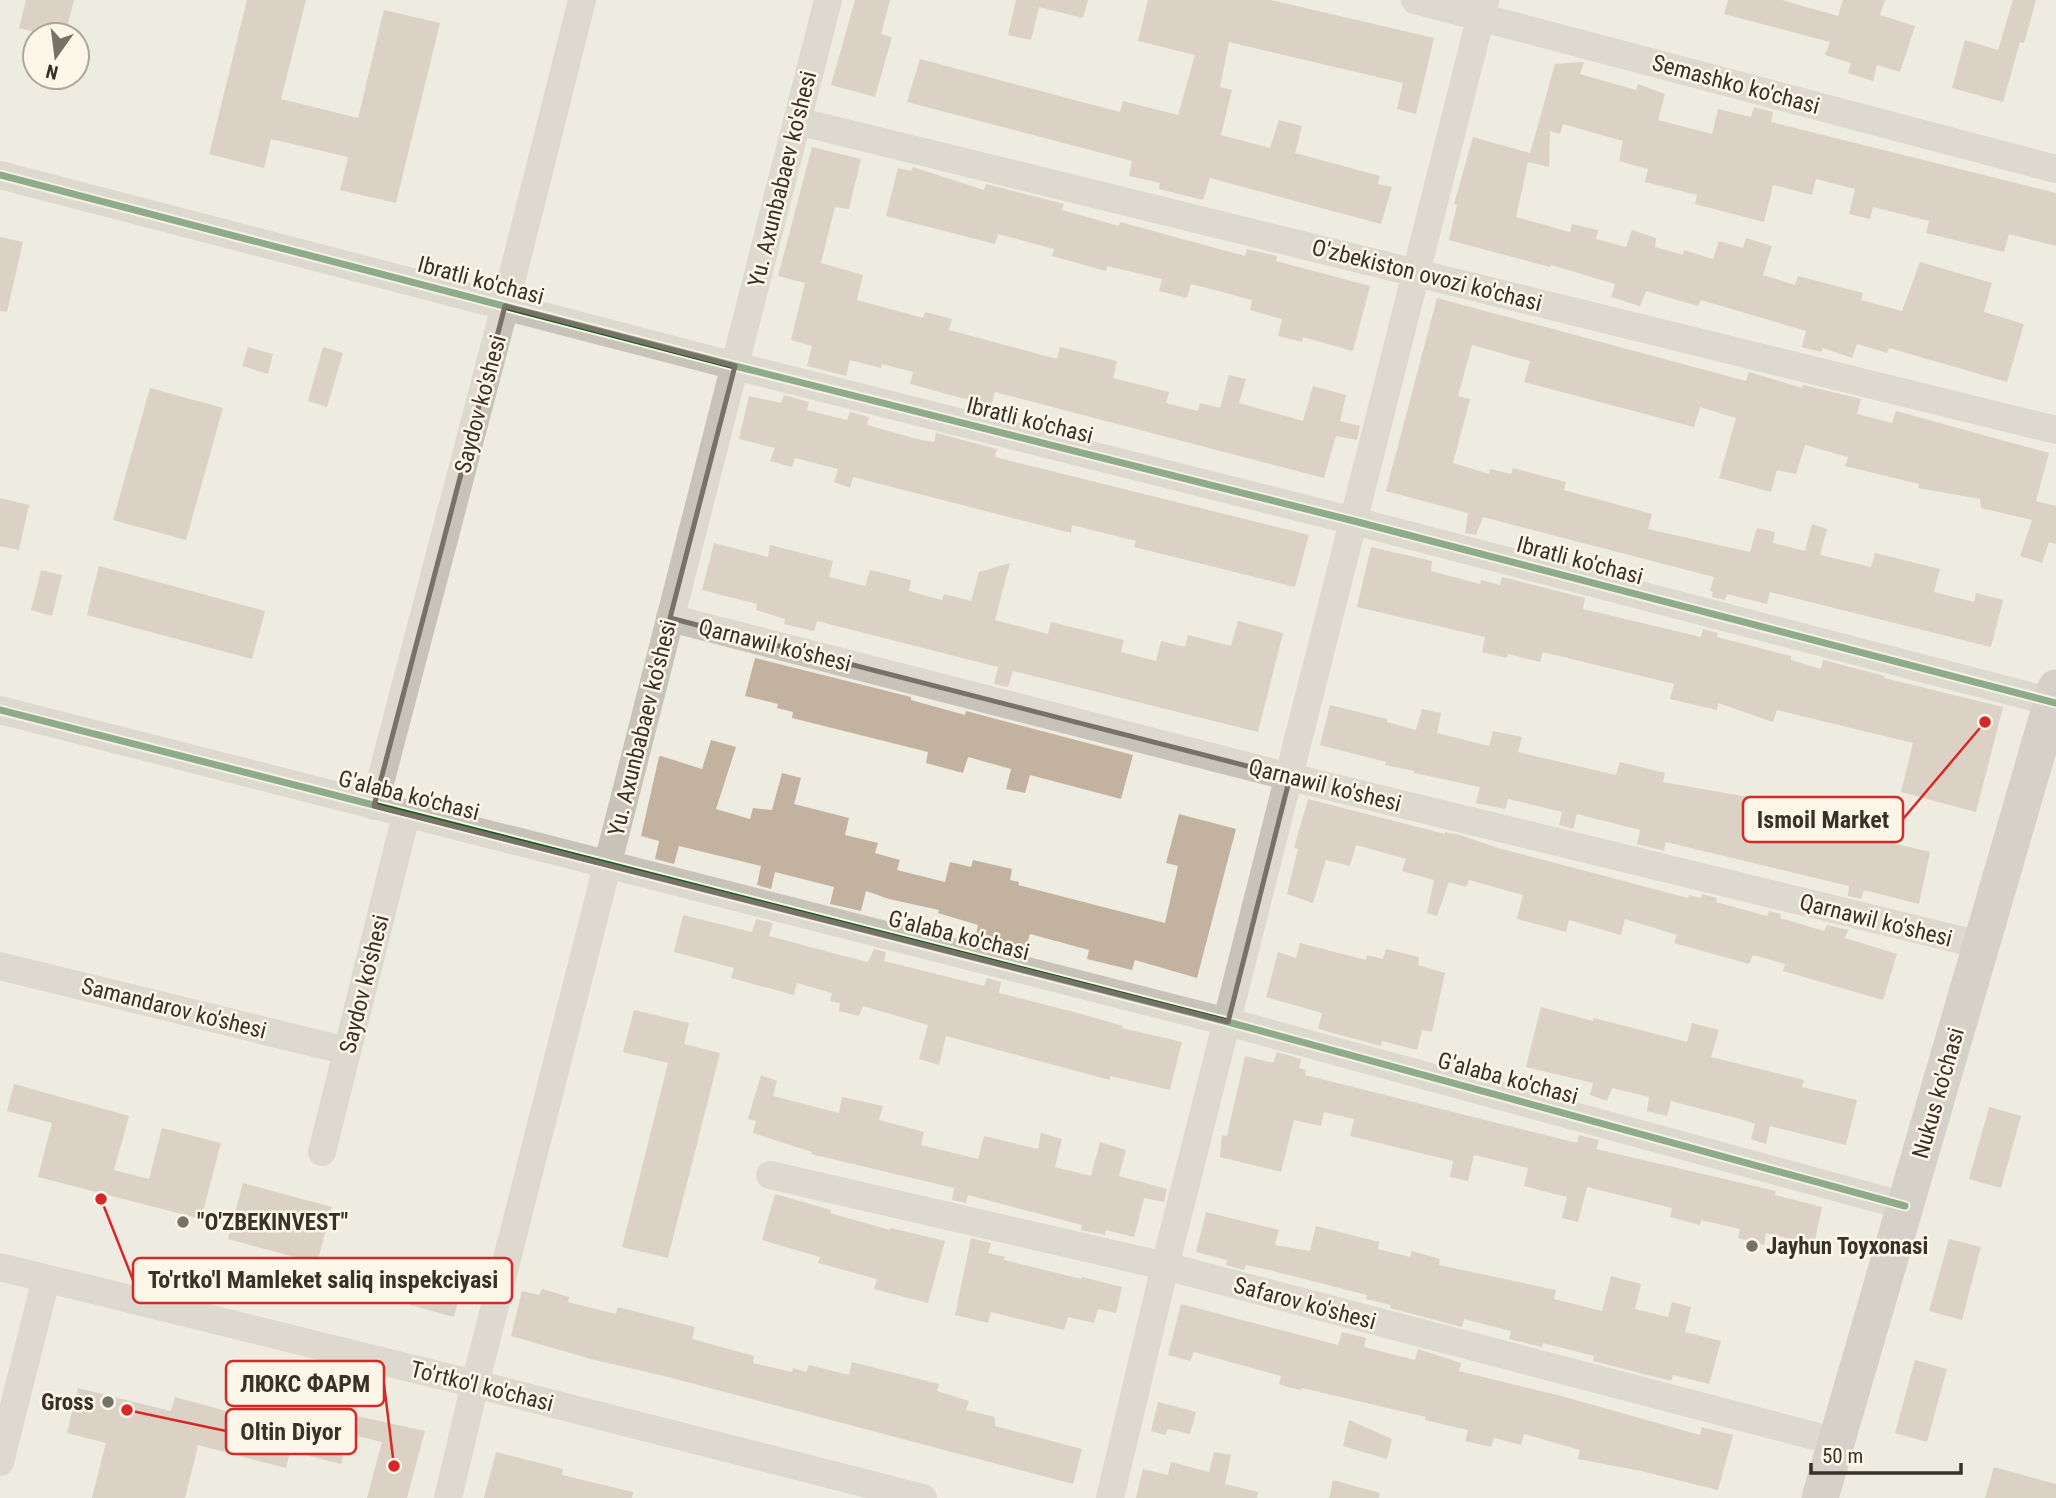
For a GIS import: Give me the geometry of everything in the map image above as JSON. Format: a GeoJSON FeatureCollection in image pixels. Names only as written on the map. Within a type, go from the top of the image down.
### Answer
{"type":"FeatureCollection","features":[{"type":"Feature","properties":{"kind":"main road","name":"Nukus ko'chasi"},"geometry":{"type":"LineString","coordinates":[[1820,1498],[2055,698]]}},
{"type":"Feature","properties":{"kind":"street","name":"Saydov ko'shesi"},"geometry":{"type":"LineString","coordinates":[[374,806],[582,0]]}},
{"type":"Feature","properties":{"kind":"street","name":"Yu. Axunbabaev ko'shesi"},"geometry":{"type":"LineString","coordinates":[[448,1498],[828,0]]}},
{"type":"Feature","properties":{"kind":"street","name":"Semashko ko'chasi"},"geometry":{"type":"LineString","coordinates":[[1415,0],[1483,8],[2056,169]]}},
{"type":"Feature","properties":{"kind":"street"},"geometry":{"type":"LineString","coordinates":[[1111,1498],[1165,1266],[1483,8]]}},
{"type":"Feature","properties":{"kind":"street","name":"O'zbekiston ovozi ko'chasi"},"geometry":{"type":"LineString","coordinates":[[797,121],[2056,430]]}},
{"type":"Feature","properties":{"kind":"street","name":"Ibratli ko'chasi"},"geometry":{"type":"LineString","coordinates":[[0,175],[734,366],[2055,698]]}},
{"type":"Feature","properties":{"kind":"street","name":"Qarnawil ko'shesi"},"geometry":{"type":"LineString","coordinates":[[670,618],[1290,777],[1981,946]]}},
{"type":"Feature","properties":{"kind":"street","name":"G'alaba ko'chasi"},"geometry":{"type":"LineString","coordinates":[[0,710],[1228,1022],[1905,1206]]}},
{"type":"Feature","properties":{"kind":"street","name":"Saydov ko'shesi"},"geometry":{"type":"LineString","coordinates":[[322,1153],[406,815]]}},
{"type":"Feature","properties":{"kind":"street","name":"Samandarov ko'shesi"},"geometry":{"type":"LineString","coordinates":[[0,965],[347,1051]]}},
{"type":"Feature","properties":{"kind":"street","name":"Safarov ko'shesi"},"geometry":{"type":"LineString","coordinates":[[770,1175],[1165,1266],[1837,1442]]}},
{"type":"Feature","properties":{"kind":"street","name":"To'rtko'l ko'chasi"},"geometry":{"type":"LineString","coordinates":[[0,1267],[923,1498]]}},
{"type":"Feature","properties":{"kind":"street"},"geometry":{"type":"LineString","coordinates":[[0,1462],[46,1279]]}},
{"type":"Feature","properties":{"kind":"highlighted area"},"geometry":{"type":"Polygon","coordinates":[[[505,306],[735,366],[670,618],[1290,777],[1228,1022],[374,806],[505,306]]]}},
{"type":"Feature","properties":{"kind":"building"},"geometry":{"type":"Polygon","coordinates":[[[26,0],[74,0],[69,21],[21,21],[19,28],[26,0]]]}},
{"type":"Feature","properties":{"kind":"building"},"geometry":{"type":"Polygon","coordinates":[[[247,0],[306,0],[281,99],[358,118],[384,10],[440,23],[396,203],[340,190],[348,157],[271,139],[264,168],[209,154],[247,0]]]}},
{"type":"Feature","properties":{"kind":"building"},"geometry":{"type":"Polygon","coordinates":[[[855,0],[890,0],[881,34],[892,37],[875,97],[831,85],[855,0]]]}},
{"type":"Feature","properties":{"kind":"building"},"geometry":{"type":"Polygon","coordinates":[[[1016,0],[1088,0],[1083,18],[1039,7],[1031,40],[1008,35],[1016,0]]]}},
{"type":"Feature","properties":{"kind":"building"},"geometry":{"type":"Polygon","coordinates":[[[1148,0],[1271,0],[1434,38],[1416,114],[1397,109],[1403,83],[1229,42],[1220,87],[1232,90],[1221,135],[1270,148],[1279,120],[1302,126],[1295,153],[1380,176],[1378,184],[1392,187],[1381,224],[1210,178],[1203,200],[1159,189],[1160,183],[1129,176],[1132,161],[907,102],[920,59],[1120,112],[1123,101],[1178,115],[1195,55],[1138,41],[1148,0]]]}},
{"type":"Feature","properties":{"kind":"building"},"geometry":{"type":"Polygon","coordinates":[[[1728,0],[1782,0],[1838,16],[1843,0],[1885,0],[1880,15],[1915,26],[1900,72],[1877,65],[1873,81],[1848,73],[1851,63],[1825,55],[1830,42],[1724,14],[1728,0]]]}},
{"type":"Feature","properties":{"kind":"building"},"geometry":{"type":"Polygon","coordinates":[[[2013,0],[2036,0],[2024,43],[2020,42],[2003,102],[1952,88],[1965,40],[1998,50],[2013,0]]]}},
{"type":"Feature","properties":{"kind":"building"},"geometry":{"type":"Polygon","coordinates":[[[1584,62],[1580,74],[1636,90],[1638,84],[1665,94],[1658,120],[1712,134],[1718,109],[1751,117],[1754,107],[1773,112],[1771,122],[2056,193],[2056,246],[2009,234],[2004,252],[1926,233],[1929,221],[1873,207],[1870,219],[1849,214],[1855,189],[1816,179],[1812,195],[1773,185],[1764,222],[1695,204],[1697,195],[1645,182],[1648,169],[1619,161],[1623,141],[1563,124],[1560,134],[1550,131],[1549,167],[1528,162],[1516,217],[1570,232],[1572,224],[1598,230],[1596,239],[1626,247],[1632,230],[1656,238],[1655,247],[1683,255],[1684,250],[1713,259],[1719,241],[1743,248],[1746,238],[1772,246],[1763,275],[1795,285],[1798,276],[1863,293],[1861,300],[1902,311],[1920,262],[1992,283],[1984,312],[2024,324],[2007,382],[1889,348],[1887,353],[1857,344],[1852,358],[1823,348],[1821,352],[1802,347],[1806,331],[1701,300],[1698,306],[1646,291],[1640,306],[1611,297],[1615,284],[1449,240],[1457,205],[1454,204],[1473,137],[1530,153],[1529,157],[1555,64],[1584,62]]]}},
{"type":"Feature","properties":{"kind":"building"},"geometry":{"type":"Polygon","coordinates":[[[812,147],[861,159],[849,209],[835,207],[821,263],[863,275],[857,300],[923,318],[925,312],[952,319],[949,330],[1057,359],[1060,347],[1117,361],[1113,378],[1169,392],[1166,403],[1198,411],[1200,403],[1220,408],[1229,375],[1246,379],[1239,403],[1303,421],[1313,386],[1346,395],[1340,421],[1360,426],[1357,440],[1336,436],[1324,478],[995,392],[991,406],[910,384],[913,372],[882,364],[881,368],[850,360],[846,376],[807,366],[812,346],[791,340],[805,283],[778,276],[812,147]]]}},
{"type":"Feature","properties":{"kind":"building"},"geometry":{"type":"Polygon","coordinates":[[[913,167],[984,190],[986,184],[1064,204],[1062,210],[1119,226],[1120,222],[1245,256],[1247,249],[1277,256],[1276,261],[1370,286],[1353,351],[1303,337],[1302,342],[1278,336],[1282,319],[1250,310],[1252,300],[1191,284],[1187,298],[1159,291],[1162,279],[1107,266],[1106,271],[1052,256],[1054,249],[998,234],[995,244],[886,216],[898,168],[911,171],[913,167]]]}},
{"type":"Feature","properties":{"kind":"building"},"geometry":{"type":"Polygon","coordinates":[[[0,237],[23,242],[7,312],[0,311],[0,237]]]}},
{"type":"Feature","properties":{"kind":"building"},"geometry":{"type":"Polygon","coordinates":[[[1437,298],[1746,381],[1749,372],[1802,388],[1803,385],[1861,399],[1857,414],[1892,423],[1896,411],[2049,453],[2036,501],[2056,506],[2056,544],[2049,542],[2042,563],[2020,556],[2032,520],[1981,508],[1980,499],[1918,488],[1919,484],[1845,466],[1848,457],[1805,445],[1796,474],[1777,470],[1771,492],[1719,478],[1736,418],[1700,407],[1694,427],[1524,382],[1530,361],[1472,345],[1458,396],[1470,399],[1453,463],[1489,474],[1490,469],[1511,474],[1513,468],[1566,482],[1564,490],[1652,514],[1648,529],[1750,552],[1757,528],[1775,532],[1773,543],[1805,551],[1812,524],[1827,529],[1820,555],[1871,567],[1875,553],[1940,569],[1934,592],[1974,602],[1976,593],[2003,600],[1991,647],[1770,592],[1767,604],[1727,594],[1725,600],[1712,597],[1713,592],[1710,591],[1714,577],[1483,517],[1476,535],[1465,533],[1468,513],[1386,491],[1437,298]]]}},
{"type":"Feature","properties":{"kind":"building"},"geometry":{"type":"Polygon","coordinates":[[[248,347],[273,354],[268,374],[242,366],[248,347]]]}},
{"type":"Feature","properties":{"kind":"building"},"geometry":{"type":"Polygon","coordinates":[[[323,347],[343,353],[327,407],[308,401],[323,347]]]}},
{"type":"Feature","properties":{"kind":"building"},"geometry":{"type":"Polygon","coordinates":[[[150,388],[223,408],[186,540],[113,520],[150,388]]]}},
{"type":"Feature","properties":{"kind":"building"},"geometry":{"type":"Polygon","coordinates":[[[784,395],[809,402],[807,410],[847,420],[850,412],[869,417],[867,425],[917,439],[934,442],[936,433],[997,449],[995,457],[1309,535],[1295,587],[1134,547],[1136,541],[1072,525],[1071,533],[853,477],[850,488],[834,482],[838,469],[795,458],[792,467],[770,461],[775,448],[739,439],[749,396],[781,403],[784,395]]]}},
{"type":"Feature","properties":{"kind":"building"},"geometry":{"type":"Polygon","coordinates":[[[0,498],[29,505],[19,550],[0,546],[0,498]]]}},
{"type":"Feature","properties":{"kind":"building"},"geometry":{"type":"Polygon","coordinates":[[[714,543],[768,557],[770,545],[833,561],[829,577],[865,586],[870,570],[911,580],[909,591],[942,600],[944,594],[971,601],[979,572],[1010,563],[995,620],[1048,634],[1051,622],[1124,640],[1121,652],[1156,661],[1161,641],[1185,647],[1188,635],[1231,646],[1238,621],[1283,633],[1258,732],[1013,671],[1008,687],[994,684],[998,667],[817,621],[814,631],[784,624],[785,619],[756,610],[757,604],[702,590],[714,543]]]}},
{"type":"Feature","properties":{"kind":"building"},"geometry":{"type":"Polygon","coordinates":[[[1371,547],[1432,561],[1431,571],[1480,584],[1481,580],[1500,585],[1502,577],[1585,598],[1583,609],[1701,637],[1703,629],[1718,633],[1717,637],[1791,656],[1791,660],[1821,669],[1823,660],[2003,707],[1976,812],[1901,792],[1913,743],[1777,710],[1773,722],[1718,703],[1717,710],[1670,699],[1674,684],[1543,652],[1540,662],[1508,654],[1507,658],[1482,652],[1485,637],[1357,607],[1371,547]]]}},
{"type":"Feature","properties":{"kind":"building"},"geometry":{"type":"Polygon","coordinates":[[[99,566],[265,611],[252,659],[87,615],[99,566]]]}},
{"type":"Feature","properties":{"kind":"building"},"geometry":{"type":"Polygon","coordinates":[[[41,570],[62,575],[52,616],[31,610],[41,570]]]}},
{"type":"Feature","properties":{"kind":"building"},"geometry":{"type":"Polygon","coordinates":[[[755,658],[911,697],[911,700],[965,715],[966,711],[1133,755],[1121,799],[1030,775],[1025,793],[1006,789],[1011,769],[968,757],[963,773],[926,763],[928,752],[792,718],[793,712],[777,708],[778,704],[745,696],[755,658]]]}},
{"type":"Feature","properties":{"kind":"building"},"geometry":{"type":"Polygon","coordinates":[[[1330,705],[1387,719],[1387,722],[1416,730],[1422,709],[1441,713],[1437,733],[1489,746],[1493,731],[1522,737],[1518,752],[1616,775],[1620,762],[1665,773],[1663,782],[1748,797],[1745,808],[1930,852],[1919,904],[1864,890],[1861,899],[1848,896],[1849,886],[1666,842],[1664,851],[1637,844],[1640,830],[1577,814],[1573,829],[1559,825],[1562,812],[1508,799],[1505,809],[1476,803],[1480,787],[1414,773],[1385,765],[1386,762],[1320,745],[1330,705]]]}},
{"type":"Feature","properties":{"kind":"building"},"geometry":{"type":"Polygon","coordinates":[[[711,740],[736,747],[716,809],[750,819],[753,808],[772,810],[782,773],[801,778],[794,804],[849,818],[845,835],[878,843],[875,853],[900,860],[897,870],[945,882],[950,862],[971,867],[973,860],[1012,869],[1010,880],[1019,882],[1018,885],[1165,923],[1178,866],[1166,863],[1179,814],[1236,829],[1197,978],[1135,960],[1132,970],[1087,959],[1089,950],[1030,934],[1026,947],[976,935],[978,925],[938,913],[939,910],[866,891],[861,911],[830,904],[834,887],[775,872],[771,889],[757,885],[761,866],[679,846],[674,864],[655,859],[659,841],[641,836],[659,757],[702,769],[711,740]]]}},
{"type":"Feature","properties":{"kind":"building"},"geometry":{"type":"Polygon","coordinates":[[[1308,799],[1445,834],[1460,835],[1498,848],[1688,898],[1689,895],[1701,898],[1702,894],[1717,898],[1716,902],[1767,916],[1769,911],[1781,914],[1780,918],[1824,931],[1827,925],[1848,930],[1845,938],[1897,954],[1883,1000],[1783,971],[1785,964],[1753,955],[1749,964],[1674,943],[1677,935],[1625,919],[1621,935],[1569,920],[1566,932],[1517,919],[1523,895],[1469,880],[1466,887],[1449,882],[1437,916],[1427,913],[1434,880],[1402,871],[1406,859],[1356,845],[1350,866],[1326,860],[1313,903],[1287,894],[1298,849],[1294,848],[1308,799]]]}},
{"type":"Feature","properties":{"kind":"building"},"geometry":{"type":"Polygon","coordinates":[[[683,915],[752,932],[756,919],[773,923],[769,936],[868,962],[874,949],[886,952],[884,961],[984,986],[987,978],[1001,982],[999,993],[1182,1042],[1170,1090],[1110,1076],[1110,1080],[946,1036],[939,1065],[919,1059],[928,1025],[863,1006],[859,1016],[839,1011],[840,1003],[830,1001],[832,993],[797,983],[794,995],[731,978],[734,968],[674,952],[683,915]]]}},
{"type":"Feature","properties":{"kind":"building"},"geometry":{"type":"Polygon","coordinates":[[[1300,943],[1366,960],[1367,955],[1383,959],[1386,949],[1419,957],[1418,965],[1445,973],[1432,1032],[1422,1030],[1417,1050],[1382,1041],[1381,1046],[1318,1029],[1322,1013],[1266,997],[1278,952],[1296,958],[1300,943]]]}},
{"type":"Feature","properties":{"kind":"building"},"geometry":{"type":"Polygon","coordinates":[[[1541,1007],[1687,1042],[1692,1023],[1719,1030],[1711,1057],[1804,1080],[1802,1087],[1857,1100],[1846,1145],[1770,1126],[1766,1144],[1751,1139],[1755,1124],[1740,1119],[1671,1101],[1667,1116],[1647,1111],[1649,1097],[1612,1088],[1607,1101],[1590,1095],[1593,1083],[1526,1067],[1541,1007]]]}},
{"type":"Feature","properties":{"kind":"building"},"geometry":{"type":"Polygon","coordinates":[[[634,1010],[689,1023],[684,1044],[720,1053],[668,1258],[622,1247],[668,1063],[623,1052],[634,1010]]]}},
{"type":"Feature","properties":{"kind":"building"},"geometry":{"type":"Polygon","coordinates":[[[1277,1052],[1301,1059],[1299,1068],[1306,1070],[1305,1075],[1577,1143],[1579,1135],[1599,1140],[1596,1149],[1776,1191],[1775,1195],[1822,1207],[1814,1245],[1766,1233],[1764,1245],[1738,1238],[1740,1229],[1701,1220],[1700,1225],[1670,1217],[1672,1208],[1587,1187],[1578,1222],[1562,1218],[1567,1197],[1524,1186],[1528,1168],[1474,1155],[1468,1181],[1450,1177],[1453,1161],[1350,1136],[1354,1119],[1324,1112],[1321,1126],[1294,1120],[1281,1172],[1220,1157],[1222,1135],[1227,1136],[1245,1056],[1273,1063],[1277,1052]]]}},
{"type":"Feature","properties":{"kind":"building"},"geometry":{"type":"Polygon","coordinates":[[[761,1075],[777,1081],[773,1096],[839,1113],[842,1097],[883,1106],[879,1120],[924,1132],[921,1145],[978,1159],[984,1136],[1038,1149],[1041,1133],[1062,1139],[1055,1167],[1091,1176],[1100,1142],[1126,1150],[1119,1176],[1167,1189],[1164,1202],[1144,1198],[1134,1237],[1106,1230],[1105,1235],[1081,1230],[1082,1225],[968,1195],[966,1203],[952,1200],[954,1188],[811,1154],[812,1152],[753,1133],[756,1121],[748,1119],[761,1075]]]}},
{"type":"Feature","properties":{"kind":"building"},"geometry":{"type":"Polygon","coordinates":[[[14,1084],[129,1116],[114,1170],[149,1179],[162,1128],[221,1143],[201,1219],[38,1177],[52,1123],[7,1111],[14,1084]]]}},
{"type":"Feature","properties":{"kind":"building"},"geometry":{"type":"Polygon","coordinates":[[[1989,1107],[2021,1116],[2001,1188],[1969,1179],[1989,1107]]]}},
{"type":"Feature","properties":{"kind":"building"},"geometry":{"type":"Polygon","coordinates":[[[243,1183],[332,1207],[317,1263],[228,1239],[243,1183]]]}},
{"type":"Feature","properties":{"kind":"building"},"geometry":{"type":"Polygon","coordinates":[[[775,1194],[890,1230],[891,1228],[945,1241],[928,1303],[874,1289],[877,1279],[818,1263],[820,1257],[762,1240],[775,1194]]]}},
{"type":"Feature","properties":{"kind":"building"},"geometry":{"type":"Polygon","coordinates":[[[1206,1212],[1279,1230],[1275,1245],[1310,1251],[1316,1226],[1379,1242],[1378,1249],[1410,1257],[1412,1251],[1440,1259],[1439,1265],[1556,1290],[1554,1299],[1602,1311],[1611,1276],[1641,1284],[1635,1309],[1668,1317],[1672,1302],[1691,1307],[1685,1332],[1721,1341],[1709,1384],[1673,1375],[1671,1381],[1593,1361],[1594,1356],[1543,1343],[1542,1347],[1509,1339],[1511,1331],[1464,1319],[1462,1327],[1390,1308],[1391,1305],[1366,1299],[1367,1295],[1246,1265],[1244,1270],[1226,1265],[1227,1260],[1196,1252],[1206,1212]]]}},
{"type":"Feature","properties":{"kind":"building"},"geometry":{"type":"Polygon","coordinates":[[[971,1238],[991,1243],[988,1253],[1005,1257],[1004,1260],[1122,1287],[1116,1313],[1098,1309],[1094,1323],[1068,1317],[1064,1330],[991,1312],[988,1323],[955,1315],[971,1238]]]}},
{"type":"Feature","properties":{"kind":"building"},"geometry":{"type":"Polygon","coordinates":[[[1949,1239],[1981,1247],[1962,1320],[1929,1311],[1949,1239]]]}},
{"type":"Feature","properties":{"kind":"building"},"geometry":{"type":"Polygon","coordinates":[[[420,1266],[464,1277],[454,1317],[410,1305],[420,1266]]]}},
{"type":"Feature","properties":{"kind":"building"},"geometry":{"type":"Polygon","coordinates":[[[542,1289],[569,1297],[568,1302],[616,1314],[618,1307],[695,1327],[692,1339],[754,1356],[753,1363],[792,1372],[793,1368],[806,1372],[809,1365],[849,1375],[852,1362],[939,1384],[937,1391],[969,1401],[966,1410],[995,1417],[995,1426],[1082,1449],[1073,1484],[511,1336],[522,1291],[539,1295],[542,1289]]]}},
{"type":"Feature","properties":{"kind":"building"},"geometry":{"type":"Polygon","coordinates":[[[1181,1304],[1338,1345],[1342,1332],[1366,1338],[1364,1347],[1415,1360],[1418,1349],[1461,1363],[1459,1371],[1700,1435],[1702,1427],[1733,1435],[1718,1490],[1578,1459],[1580,1450],[1524,1434],[1521,1445],[1494,1438],[1491,1447],[1465,1441],[1468,1430],[1425,1420],[1426,1417],[1302,1388],[1287,1387],[1279,1384],[1281,1376],[1194,1352],[1190,1361],[1168,1355],[1181,1304]]]}},
{"type":"Feature","properties":{"kind":"building"},"geometry":{"type":"Polygon","coordinates":[[[1915,1360],[1947,1369],[1927,1442],[1895,1433],[1915,1360]]]}},
{"type":"Feature","properties":{"kind":"building"},"geometry":{"type":"Polygon","coordinates":[[[78,1388],[171,1411],[175,1397],[319,1436],[325,1409],[425,1431],[407,1498],[367,1498],[382,1442],[349,1434],[341,1464],[290,1451],[286,1468],[198,1445],[185,1498],[92,1498],[106,1443],[67,1433],[78,1388]]]}},
{"type":"Feature","properties":{"kind":"building"},"geometry":{"type":"Polygon","coordinates":[[[1158,1402],[1196,1412],[1190,1434],[1168,1429],[1165,1435],[1151,1431],[1158,1402]]]}},
{"type":"Feature","properties":{"kind":"building"},"geometry":{"type":"Polygon","coordinates":[[[1349,1420],[1392,1439],[1387,1459],[1343,1446],[1349,1420]]]}},
{"type":"Feature","properties":{"kind":"building"},"geometry":{"type":"Polygon","coordinates":[[[496,1452],[563,1469],[562,1475],[633,1492],[632,1498],[484,1498],[496,1452]]]}},
{"type":"Feature","properties":{"kind":"building"},"geometry":{"type":"Polygon","coordinates":[[[1214,1452],[1231,1455],[1225,1484],[1258,1492],[1257,1498],[1136,1498],[1143,1469],[1168,1475],[1171,1462],[1209,1472],[1214,1452]]]}},
{"type":"Feature","properties":{"kind":"building"},"geometry":{"type":"Polygon","coordinates":[[[1994,1467],[2056,1484],[2056,1498],[1985,1498],[1994,1467]]]}},
{"type":"Feature","properties":{"kind":"building"},"geometry":{"type":"Polygon","coordinates":[[[1333,1480],[1380,1493],[1379,1498],[1329,1498],[1333,1480]]]}},
{"type":"Feature","properties":{"kind":"cycle path"},"geometry":{"type":"LineString","coordinates":[[0,175],[735,366],[1354,521],[2056,703]]}},
{"type":"Feature","properties":{"kind":"cycle path"},"geometry":{"type":"LineString","coordinates":[[0,710],[1228,1022],[1905,1206]]}},
{"type":"Feature","properties":{"kind":"place","name":"Ismoil Market"},"geometry":{"type":"Point","coordinates":[1985,722]}},
{"type":"Feature","properties":{"kind":"place","name":"To'rtko'l Mamleket saliq inspekciyasi"},"geometry":{"type":"Point","coordinates":[101,1199]}},
{"type":"Feature","properties":{"kind":"place","name":"\"O'ZBEKINVEST\""},"geometry":{"type":"Point","coordinates":[183,1222]}},
{"type":"Feature","properties":{"kind":"place","name":"Jayhun Toyxonasi"},"geometry":{"type":"Point","coordinates":[1752,1246]}},
{"type":"Feature","properties":{"kind":"place","name":"Gross"},"geometry":{"type":"Point","coordinates":[108,1402]}},
{"type":"Feature","properties":{"kind":"place","name":"Oltin Diyor"},"geometry":{"type":"Point","coordinates":[127,1410]}},
{"type":"Feature","properties":{"kind":"place","name":"ЛЮКС ФАРМ"},"geometry":{"type":"Point","coordinates":[394,1466]}}]}
